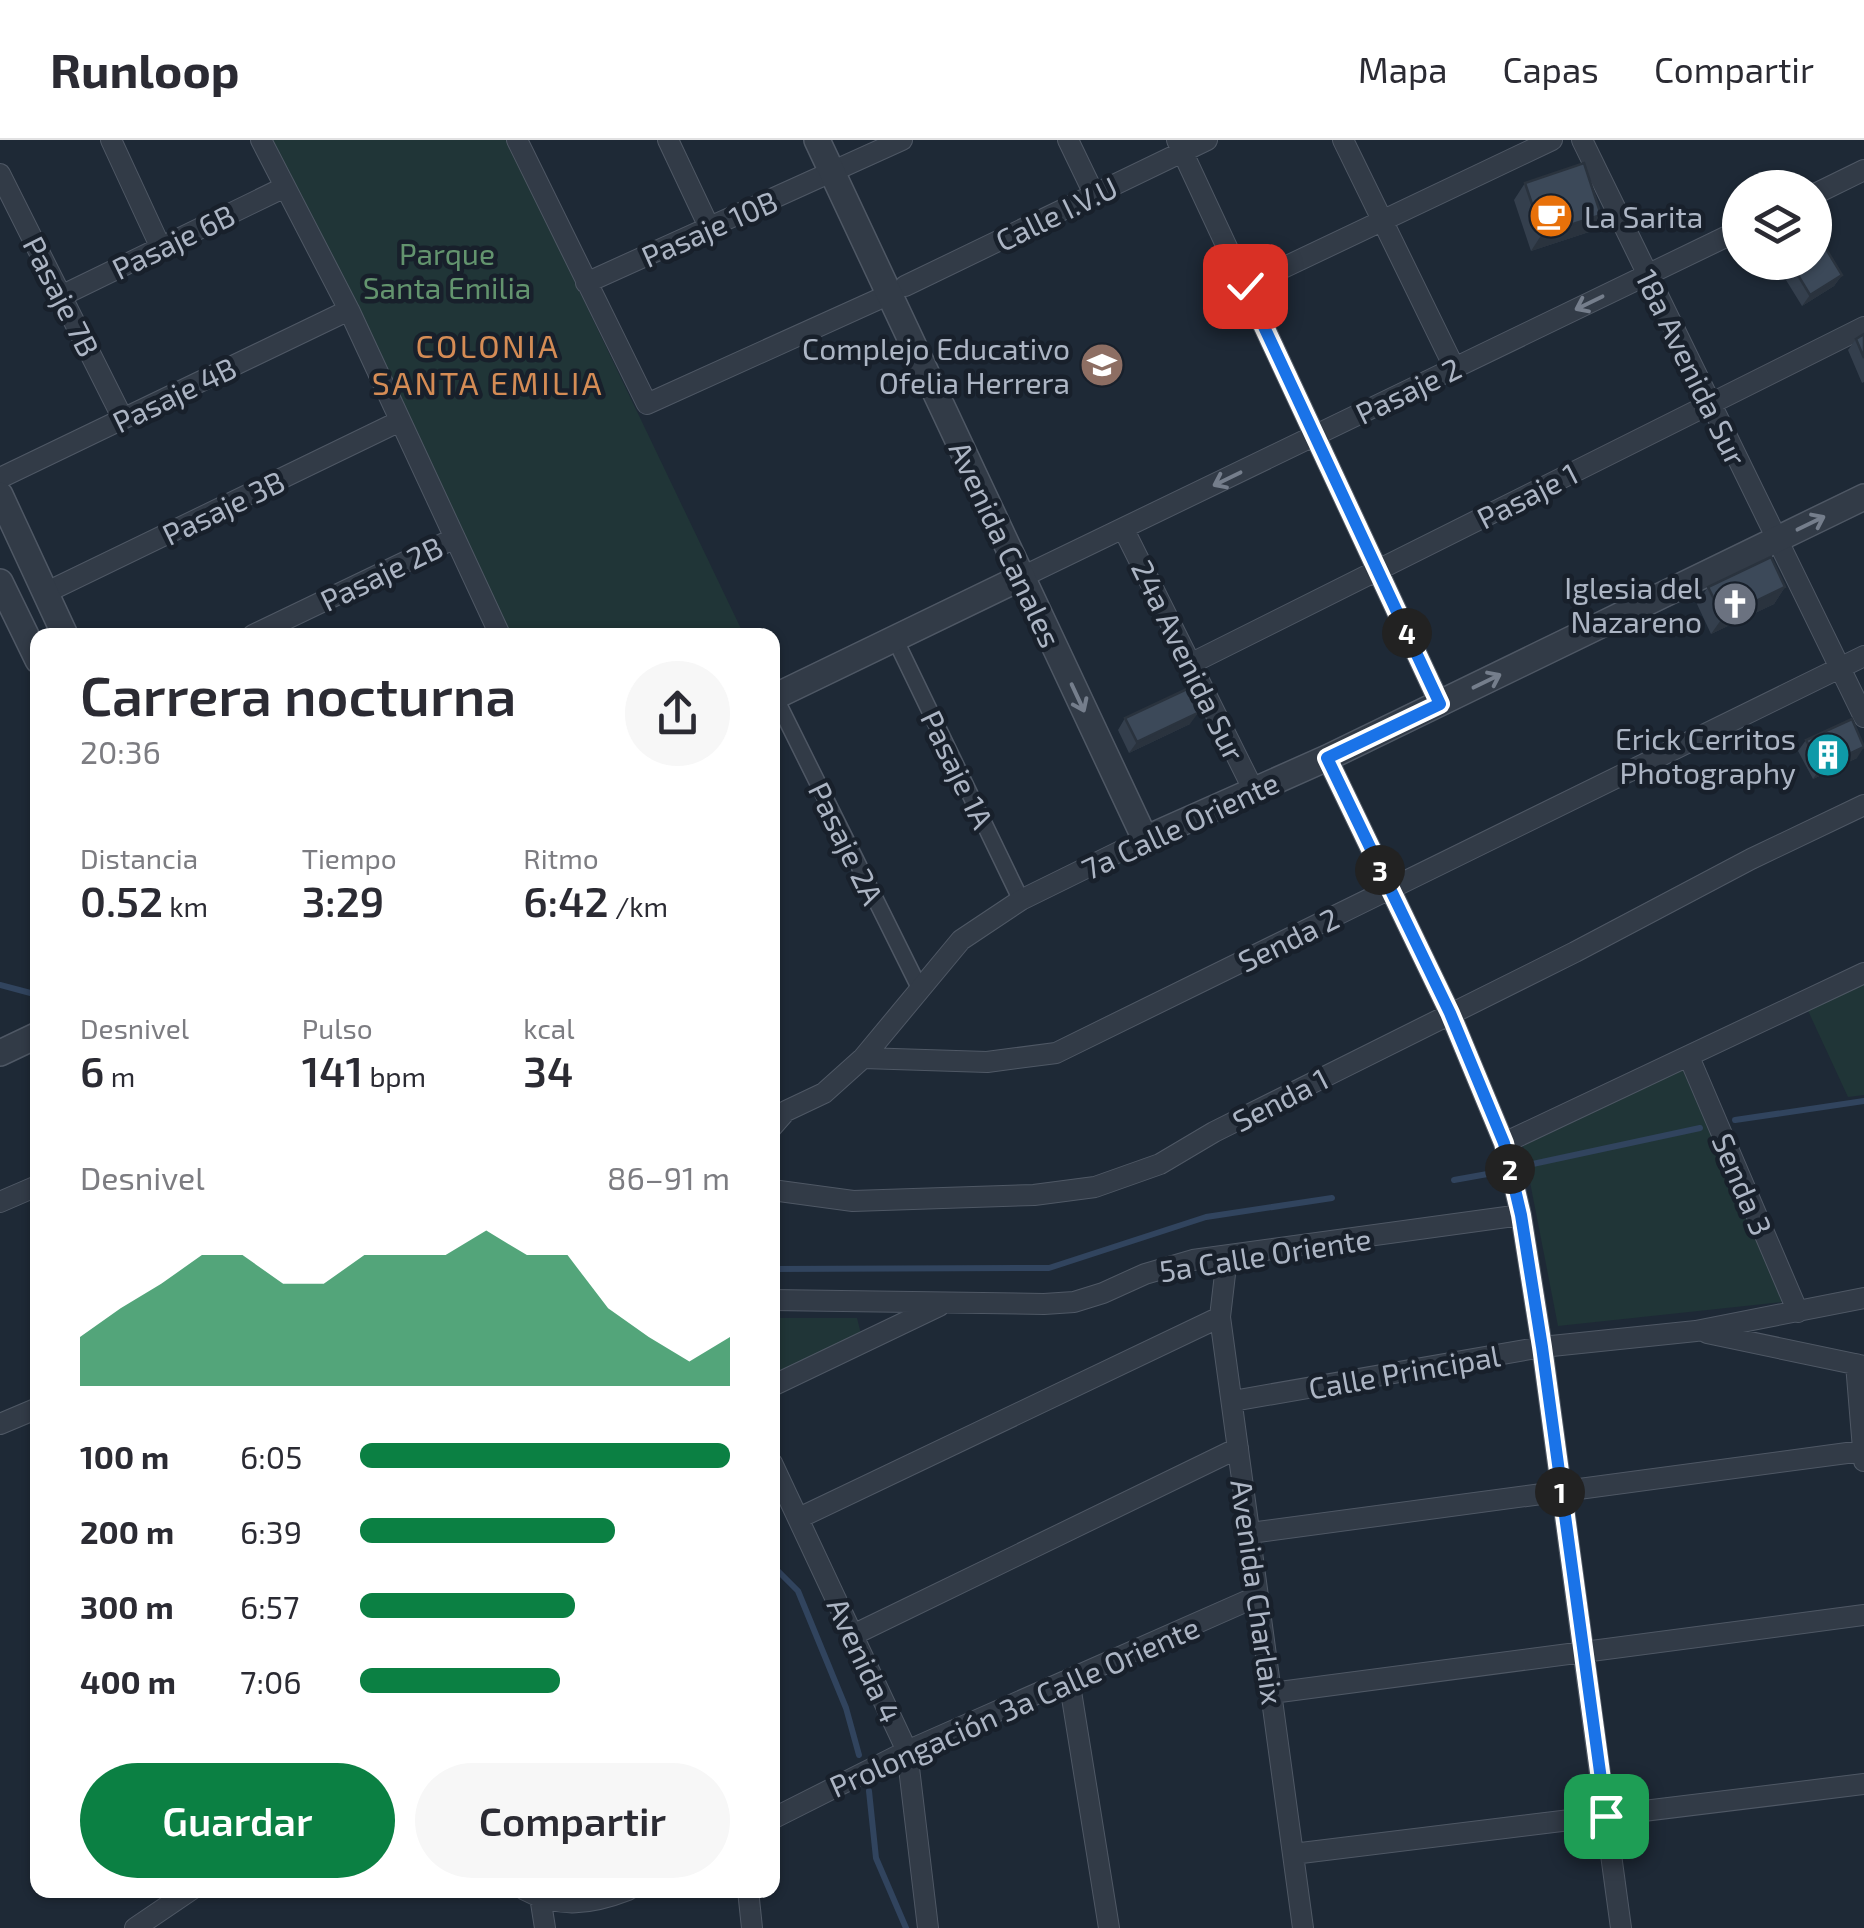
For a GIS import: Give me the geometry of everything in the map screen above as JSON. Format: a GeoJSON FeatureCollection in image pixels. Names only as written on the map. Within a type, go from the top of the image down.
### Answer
{"type":"FeatureCollection","features":[{"type":"Feature","properties":{"kind":"street"},"geometry":{"type":"LineString","coordinates":[[111,140],[160,246]]}},
{"type":"Feature","properties":{"kind":"street"},"geometry":{"type":"LineString","coordinates":[[261,140],[349,310],[497,628]]}},
{"type":"Feature","properties":{"kind":"street"},"geometry":{"type":"LineString","coordinates":[[517,140],[586,284]]}},
{"type":"Feature","properties":{"kind":"street"},"geometry":{"type":"LineString","coordinates":[[668,140],[710,229]]}},
{"type":"Feature","properties":{"kind":"street","name":"Avenida Canales"},"geometry":{"type":"LineString","coordinates":[[817,140],[897,290],[1022,577],[1145,839]]}},
{"type":"Feature","properties":{"kind":"street","name":"Pasaje 10B"},"geometry":{"type":"LineString","coordinates":[[586,284],[902,140]]}},
{"type":"Feature","properties":{"kind":"street"},"geometry":{"type":"LineString","coordinates":[[1068,140],[1094,194]]}},
{"type":"Feature","properties":{"kind":"street","name":"Calle I.V.U"},"geometry":{"type":"LineString","coordinates":[[586,284],[646,404],[897,290],[1094,194],[1180,146],[1207,140]]}},
{"type":"Feature","properties":{"kind":"street"},"geometry":{"type":"LineString","coordinates":[[1342,140],[1454,368]]}},
{"type":"Feature","properties":{"kind":"street"},"geometry":{"type":"LineString","coordinates":[[1245,286],[1552,140]]}},
{"type":"Feature","properties":{"kind":"street","name":"18a Avenida Sur"},"geometry":{"type":"LineString","coordinates":[[1582,140],[1864,717]]}},
{"type":"Feature","properties":{"kind":"street"},"geometry":{"type":"LineString","coordinates":[[1180,146],[1440,704]]}},
{"type":"Feature","properties":{"kind":"street"},"geometry":{"type":"LineString","coordinates":[[1832,186],[1864,170]]}},
{"type":"Feature","properties":{"kind":"street","name":"Pasaje 7B"},"geometry":{"type":"LineString","coordinates":[[0,174],[123,418]]}},
{"type":"Feature","properties":{"kind":"street","name":"Pasaje 6B"},"geometry":{"type":"LineString","coordinates":[[61,296],[284,187]]}},
{"type":"Feature","properties":{"kind":"street","name":"Pasaje 2"},"geometry":{"type":"LineString","coordinates":[[1022,577],[1722,239]]}},
{"type":"Feature","properties":{"kind":"street","name":"Pasaje 4B"},"geometry":{"type":"LineString","coordinates":[[0,478],[349,310]]}},
{"type":"Feature","properties":{"kind":"street","name":"Pasaje 1"},"geometry":{"type":"LineString","coordinates":[[1190,664],[1864,328]]}},
{"type":"Feature","properties":{"kind":"street","name":"Pasaje 3B"},"geometry":{"type":"LineString","coordinates":[[45,593],[400,421]]}},
{"type":"Feature","properties":{"kind":"street"},"geometry":{"type":"LineString","coordinates":[[0,494],[62,628]]}},
{"type":"Feature","properties":{"kind":"street","name":"7a Calle Oriente"},"geometry":{"type":"LineString","coordinates":[[780,1119],[824,1093],[863,1058],[960,940],[1021,900],[1145,839],[1327,758],[1864,498]]}},
{"type":"Feature","properties":{"kind":"street","name":"24a Avenida Sur"},"geometry":{"type":"LineString","coordinates":[[1124,530],[1254,791]]}},
{"type":"Feature","properties":{"kind":"street","name":"Pasaje 2B"},"geometry":{"type":"LineString","coordinates":[[267,628],[454,538]]}},
{"type":"Feature","properties":{"kind":"street"},"geometry":{"type":"LineString","coordinates":[[780,695],[1022,577]]}},
{"type":"Feature","properties":{"kind":"street"},"geometry":{"type":"LineString","coordinates":[[0,582],[30,644]]}},
{"type":"Feature","properties":{"kind":"street","name":"Pasaje 1A"},"geometry":{"type":"LineString","coordinates":[[895,639],[1021,900]]}},
{"type":"Feature","properties":{"kind":"street","name":"Senda 2"},"geometry":{"type":"LineString","coordinates":[[863,1058],[988,1062],[1056,1053],[1864,656]]}},
{"type":"Feature","properties":{"kind":"street","name":"Pasaje 2A"},"geometry":{"type":"LineString","coordinates":[[780,710],[920,989]]}},
{"type":"Feature","properties":{"kind":"street"},"geometry":{"type":"LineString","coordinates":[[1327,758],[1450,1013],[1504,1143],[1521,1215],[1542,1347],[1622,1928]]}},
{"type":"Feature","properties":{"kind":"street","name":"Senda 1"},"geometry":{"type":"LineString","coordinates":[[780,1191],[852,1202],[1034,1194],[1095,1187],[1160,1164],[1214,1132],[1864,805]]}},
{"type":"Feature","properties":{"kind":"street"},"geometry":{"type":"LineString","coordinates":[[1504,1143],[1864,974]]}},
{"type":"Feature","properties":{"kind":"street"},"geometry":{"type":"LineString","coordinates":[[0,1053],[30,1039]]}},
{"type":"Feature","properties":{"kind":"street","name":"Senda 3"},"geometry":{"type":"LineString","coordinates":[[1689,1056],[1798,1312]]}},
{"type":"Feature","properties":{"kind":"street"},"geometry":{"type":"LineString","coordinates":[[0,1202],[30,1189]]}},
{"type":"Feature","properties":{"kind":"street","name":"5a Calle Oriente"},"geometry":{"type":"LineString","coordinates":[[780,1300],[1074,1302],[1169,1265],[1521,1215]]}},
{"type":"Feature","properties":{"kind":"street","name":"Avenida Charlaix"},"geometry":{"type":"LineString","coordinates":[[1227,1256],[1220,1317],[1303,1928]]}},
{"type":"Feature","properties":{"kind":"street"},"geometry":{"type":"LineString","coordinates":[[1696,1331],[1864,1298]]}},
{"type":"Feature","properties":{"kind":"street"},"geometry":{"type":"LineString","coordinates":[[780,1382],[945,1303]]}},
{"type":"Feature","properties":{"kind":"street"},"geometry":{"type":"LineString","coordinates":[[799,1518],[1220,1317]]}},
{"type":"Feature","properties":{"kind":"street"},"geometry":{"type":"LineString","coordinates":[[1250,1533],[1560,1490],[1863,1457],[1860,1365],[1696,1331]]}},
{"type":"Feature","properties":{"kind":"street","name":"Calle Principal"},"geometry":{"type":"LineString","coordinates":[[1233,1401],[1542,1347],[1696,1331]]}},
{"type":"Feature","properties":{"kind":"street"},"geometry":{"type":"LineString","coordinates":[[0,1424],[30,1411]]}},
{"type":"Feature","properties":{"kind":"street"},"geometry":{"type":"LineString","coordinates":[[850,1627],[1238,1448]]}},
{"type":"Feature","properties":{"kind":"street","name":"Avenida 4"},"geometry":{"type":"LineString","coordinates":[[780,1479],[908,1751],[928,1928]]}},
{"type":"Feature","properties":{"kind":"street","name":"Prolongación 3a Calle Oriente"},"geometry":{"type":"LineString","coordinates":[[780,1816],[908,1751],[1258,1596]]}},
{"type":"Feature","properties":{"kind":"street"},"geometry":{"type":"LineString","coordinates":[[1272,1693],[1864,1615]]}},
{"type":"Feature","properties":{"kind":"street"},"geometry":{"type":"LineString","coordinates":[[1070,1679],[1110,1928]]}},
{"type":"Feature","properties":{"kind":"street"},"geometry":{"type":"LineString","coordinates":[[1293,1854],[1864,1784]]}},
{"type":"Feature","properties":{"kind":"street"},"geometry":{"type":"LineString","coordinates":[[143,1927],[181,1898]]}},
{"type":"Feature","properties":{"kind":"street"},"geometry":{"type":"LineString","coordinates":[[536,1898],[545,1928]]}},
{"type":"Feature","properties":{"kind":"street"},"geometry":{"type":"LineString","coordinates":[[551,1898],[570,1904],[609,1898]]}},
{"type":"Feature","properties":{"kind":"street"},"geometry":{"type":"LineString","coordinates":[[749,1898],[752,1928]]}},
{"type":"Feature","properties":{"kind":"green space","name":"Parque Santa Emilia"},"geometry":{"type":"Polygon","coordinates":[[[261,140],[507,140],[741,628],[498,628],[261,140]]]}},
{"type":"Feature","properties":{"kind":"green space"},"geometry":{"type":"Polygon","coordinates":[[[1864,973],[1864,1095],[1848,1097],[1804,1002],[1864,973]]]}},
{"type":"Feature","properties":{"kind":"green space"},"geometry":{"type":"Polygon","coordinates":[[[1683,1070],[1782,1302],[1558,1326],[1523,1146],[1683,1070]]]}},
{"type":"Feature","properties":{"kind":"green space"},"geometry":{"type":"Polygon","coordinates":[[[780,1318],[857,1318],[861,1334],[780,1380],[780,1318]]]}},
{"type":"Feature","properties":{"kind":"building"},"geometry":{"type":"Polygon","coordinates":[[[1584,163],[1601,215],[1542,234],[1525,183],[1584,163]]]}},
{"type":"Feature","properties":{"kind":"building"},"geometry":{"type":"Polygon","coordinates":[[[1832,259],[1842,275],[1810,295],[1801,280],[1832,280],[1832,259]]]}},
{"type":"Feature","properties":{"kind":"building"},"geometry":{"type":"Polygon","coordinates":[[[1864,334],[1864,358],[1856,339],[1864,334]]]}},
{"type":"Feature","properties":{"kind":"building"},"geometry":{"type":"Polygon","coordinates":[[[1771,557],[1785,587],[1723,617],[1708,587],[1771,557]]]}},
{"type":"Feature","properties":{"kind":"building"},"geometry":{"type":"Polygon","coordinates":[[[1187,689],[1198,713],[1137,742],[1125,718],[1187,689]]]}},
{"type":"Feature","properties":{"kind":"building"},"geometry":{"type":"Polygon","coordinates":[[[1852,719],[1864,747],[1821,767],[1806,740],[1852,719]]]}},
{"type":"Feature","properties":{"kind":"waterway"},"geometry":{"type":"LineString","coordinates":[[0,985],[30,993]]}},
{"type":"Feature","properties":{"kind":"waterway"},"geometry":{"type":"LineString","coordinates":[[1735,1120],[1864,1101]]}},
{"type":"Feature","properties":{"kind":"waterway"},"geometry":{"type":"LineString","coordinates":[[1528,1165],[1700,1128]]}},
{"type":"Feature","properties":{"kind":"waterway"},"geometry":{"type":"LineString","coordinates":[[1454,1180],[1493,1173]]}},
{"type":"Feature","properties":{"kind":"waterway"},"geometry":{"type":"LineString","coordinates":[[780,1269],[1049,1268],[1206,1217],[1332,1198]]}},
{"type":"Feature","properties":{"kind":"waterway"},"geometry":{"type":"LineString","coordinates":[[780,1573],[798,1591],[846,1708],[859,1755]]}},
{"type":"Feature","properties":{"kind":"waterway"},"geometry":{"type":"LineString","coordinates":[[869,1791],[876,1858],[906,1928]]}},
{"type":"Feature","properties":{"kind":"place","name":"La Sarita"},"geometry":{"type":"Point","coordinates":[1551,216]}},
{"type":"Feature","properties":{"kind":"place","name":"Complejo Educativo Ofelia Herrera"},"geometry":{"type":"Point","coordinates":[1102,365]}},
{"type":"Feature","properties":{"kind":"place","name":"Iglesia del Nazareno"},"geometry":{"type":"Point","coordinates":[1735,604]}},
{"type":"Feature","properties":{"kind":"place","name":"Erick Cerritos Photography"},"geometry":{"type":"Point","coordinates":[1828,755]}},
{"type":"Feature","properties":{"kind":"district","name":"COLONIA SANTA EMILIA"},"geometry":{"type":"Point","coordinates":[488,364]}},
{"type":"Feature","properties":{"kind":"route"},"geometry":{"type":"LineString","coordinates":[[1245,286],[1440,704],[1327,758],[1450,1013],[1504,1143],[1521,1215],[1542,1347],[1606,1816]]}}]}
